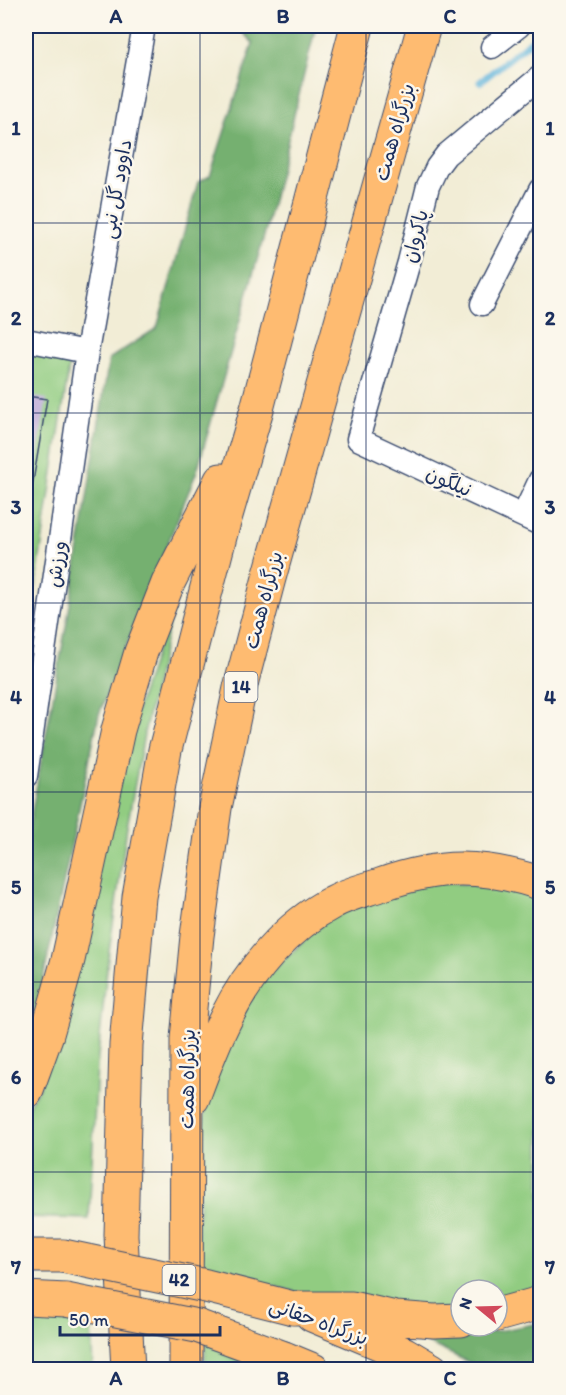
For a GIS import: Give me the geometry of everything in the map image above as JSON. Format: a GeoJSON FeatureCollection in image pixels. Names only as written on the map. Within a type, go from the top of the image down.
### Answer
{"type":"FeatureCollection","features":[{"type":"Feature","properties":{"kind":"highway"},"geometry":{"type":"LineString","coordinates":[[128,1370],[121,1235],[126,1045],[139,897],[165,750],[357,26]]}},
{"type":"Feature","properties":{"kind":"highway","name":"بزرگراه همت"},"geometry":{"type":"LineString","coordinates":[[186,1370],[187,1039],[197,936],[215,808],[240,688],[272,567],[424,26]]}},
{"type":"Feature","properties":{"kind":"highway"},"geometry":{"type":"LineString","coordinates":[[26,1092],[47,1034],[68,960],[118,730],[141,652],[168,583],[257,409]]}},
{"type":"Feature","properties":{"kind":"highway"},"geometry":{"type":"LineString","coordinates":[[186,1116],[226,1017],[255,972],[274,948],[302,921],[334,901],[408,875],[470,868],[500,872],[540,883]]}},
{"type":"Feature","properties":{"kind":"highway","name":"بزرگراه حقانی"},"geometry":{"type":"LineString","coordinates":[[26,1256],[63,1256],[206,1286],[293,1308],[405,1354],[432,1370]]}},
{"type":"Feature","properties":{"kind":"highway","name":"42"},"geometry":{"type":"LineString","coordinates":[[26,1299],[66,1300],[197,1326],[298,1364]]}},
{"type":"Feature","properties":{"kind":"highway"},"geometry":{"type":"LineString","coordinates":[[509,1312],[540,1303]]}},
{"type":"Feature","properties":{"kind":"highway"},"geometry":{"type":"LineString","coordinates":[[293,1308],[352,1308],[396,1318],[449,1320]]}},
{"type":"Feature","properties":{"kind":"street","name":"داوود گل نبی"},"geometry":{"type":"LineString","coordinates":[[87,352],[144,26]]}},
{"type":"Feature","properties":{"kind":"street"},"geometry":{"type":"LineString","coordinates":[[492,47],[519,26]]}},
{"type":"Feature","properties":{"kind":"street","name":"پاکروان"},"geometry":{"type":"LineString","coordinates":[[358,439],[432,176],[446,155],[540,77]]}},
{"type":"Feature","properties":{"kind":"street"},"geometry":{"type":"LineString","coordinates":[[482,304],[540,190]]}},
{"type":"Feature","properties":{"kind":"street"},"geometry":{"type":"LineString","coordinates":[[26,340],[87,352]]}},
{"type":"Feature","properties":{"kind":"street","name":"ورزش"},"geometry":{"type":"LineString","coordinates":[[26,776],[87,352]]}},
{"type":"Feature","properties":{"kind":"street","name":"نیلگون"},"geometry":{"type":"LineString","coordinates":[[358,439],[531,520]]}},
{"type":"Feature","properties":{"kind":"street"},"geometry":{"type":"LineString","coordinates":[[531,520],[540,480]]}},
{"type":"Feature","properties":{"kind":"green space"},"geometry":{"type":"Polygon","coordinates":[[[239,26],[316,26],[266,229],[197,471],[99,714],[26,1055],[26,843],[69,610],[109,359],[157,328],[198,182],[210,176],[253,43],[238,28],[239,26]]]}},
{"type":"Feature","properties":{"kind":"green space"},"geometry":{"type":"Polygon","coordinates":[[[26,346],[71,354],[26,649],[26,346]]]}},
{"type":"Feature","properties":{"kind":"green space"},"geometry":{"type":"Polygon","coordinates":[[[177,589],[145,729],[127,827],[108,959],[97,1066],[89,1219],[26,1217],[26,1110],[40,1086],[128,736],[177,589]]]}},
{"type":"Feature","properties":{"kind":"green space"},"geometry":{"type":"Polygon","coordinates":[[[428,880],[540,893],[540,1293],[509,1302],[509,1278],[449,1278],[449,1310],[300,1293],[196,1266],[203,1125],[210,1085],[254,988],[331,916],[428,880]]]}},
{"type":"Feature","properties":{"kind":"green space"},"geometry":{"type":"Polygon","coordinates":[[[26,1312],[68,1312],[68,1323],[91,1327],[93,1369],[26,1370],[26,1312]]]}},
{"type":"Feature","properties":{"kind":"green space"},"geometry":{"type":"Polygon","coordinates":[[[540,1323],[540,1369],[483,1369],[411,1335],[449,1334],[449,1338],[509,1338],[509,1329],[540,1323]]]}},
{"type":"Feature","properties":{"kind":"green space"},"geometry":{"type":"Polygon","coordinates":[[[205,1342],[275,1369],[205,1369],[205,1342]]]}},
{"type":"Feature","properties":{"kind":"building"},"geometry":{"type":"Polygon","coordinates":[[[26,396],[47,399],[27,517],[26,516],[26,396]]]}},
{"type":"Feature","properties":{"kind":"waterway"},"geometry":{"type":"LineString","coordinates":[[480,82],[540,34]]}}]}
